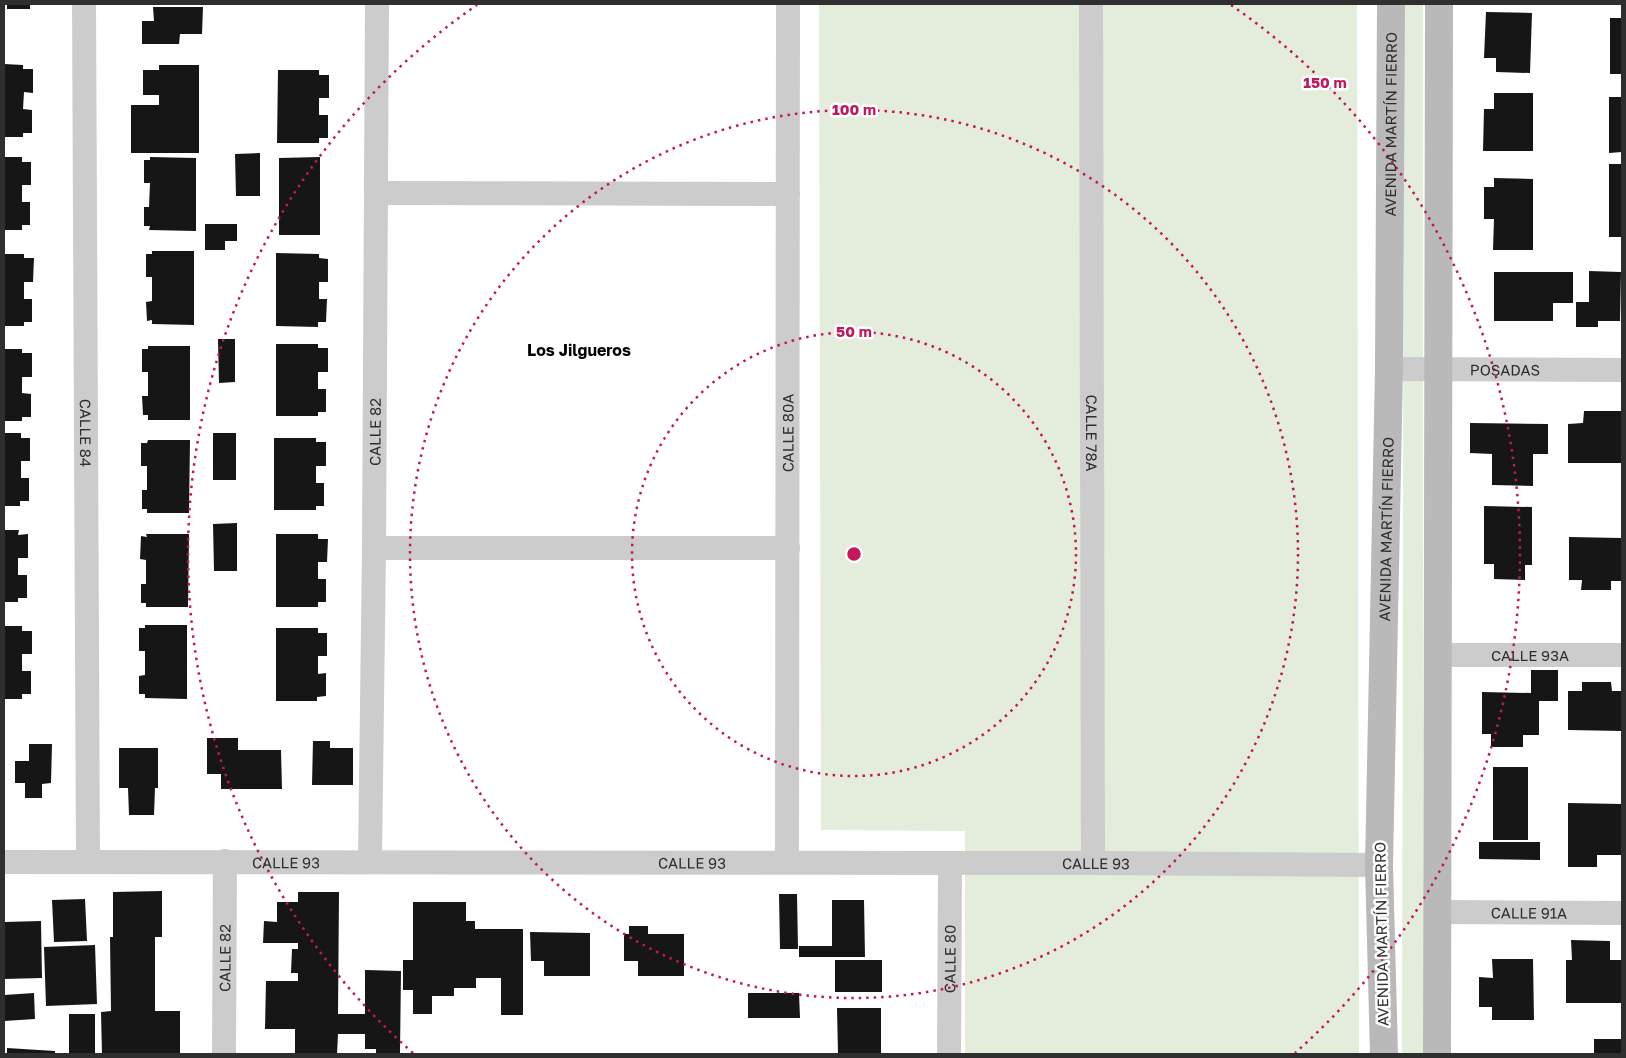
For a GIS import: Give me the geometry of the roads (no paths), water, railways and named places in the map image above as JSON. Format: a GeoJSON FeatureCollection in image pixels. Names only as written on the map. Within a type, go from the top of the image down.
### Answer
{"type":"FeatureCollection","features":[{"type":"Feature","properties":{"kind":"main road","name":"AVENIDA MARTÍN FIERRO"},"geometry":{"type":"LineString","coordinates":[[1384,1054],[1379,865],[1388,369],[1391,4]]}},
{"type":"Feature","properties":{"kind":"main road"},"geometry":{"type":"LineString","coordinates":[[1437,1054],[1439,4]]}},
{"type":"Feature","properties":{"kind":"street","name":"CALLE 84"},"geometry":{"type":"LineString","coordinates":[[84,4],[88,862]]}},
{"type":"Feature","properties":{"kind":"street","name":"CALLE 82"},"geometry":{"type":"LineString","coordinates":[[370,861],[378,4]]}},
{"type":"Feature","properties":{"kind":"street","name":"CALLE 80A"},"geometry":{"type":"LineString","coordinates":[[787,862],[788,4]]}},
{"type":"Feature","properties":{"kind":"street","name":"CALLE 78A"},"geometry":{"type":"LineString","coordinates":[[1092,4],[1093,863]]}},
{"type":"Feature","properties":{"kind":"street"},"geometry":{"type":"LineString","coordinates":[[376,193],[788,194]]}},
{"type":"Feature","properties":{"kind":"street","name":"POSADAS"},"geometry":{"type":"LineString","coordinates":[[1388,369],[1622,370]]}},
{"type":"Feature","properties":{"kind":"street"},"geometry":{"type":"LineString","coordinates":[[374,548],[788,548]]}},
{"type":"Feature","properties":{"kind":"street","name":"CALLE 93A"},"geometry":{"type":"LineString","coordinates":[[1438,655],[1622,655]]}},
{"type":"Feature","properties":{"kind":"street","name":"CALLE 93"},"geometry":{"type":"LineString","coordinates":[[4,862],[370,861],[1379,865]]}},
{"type":"Feature","properties":{"kind":"street","name":"CALLE 82"},"geometry":{"type":"LineString","coordinates":[[224,1054],[225,862]]}},
{"type":"Feature","properties":{"kind":"street","name":"CALLE 80"},"geometry":{"type":"LineString","coordinates":[[949,1054],[950,864]]}},
{"type":"Feature","properties":{"kind":"street","name":"CALLE 91A"},"geometry":{"type":"LineString","coordinates":[[1437,912],[1622,913]]}},
{"type":"Feature","properties":{"kind":"district","name":"Los Jilgueros"},"geometry":{"type":"Point","coordinates":[579,350]}}]}
